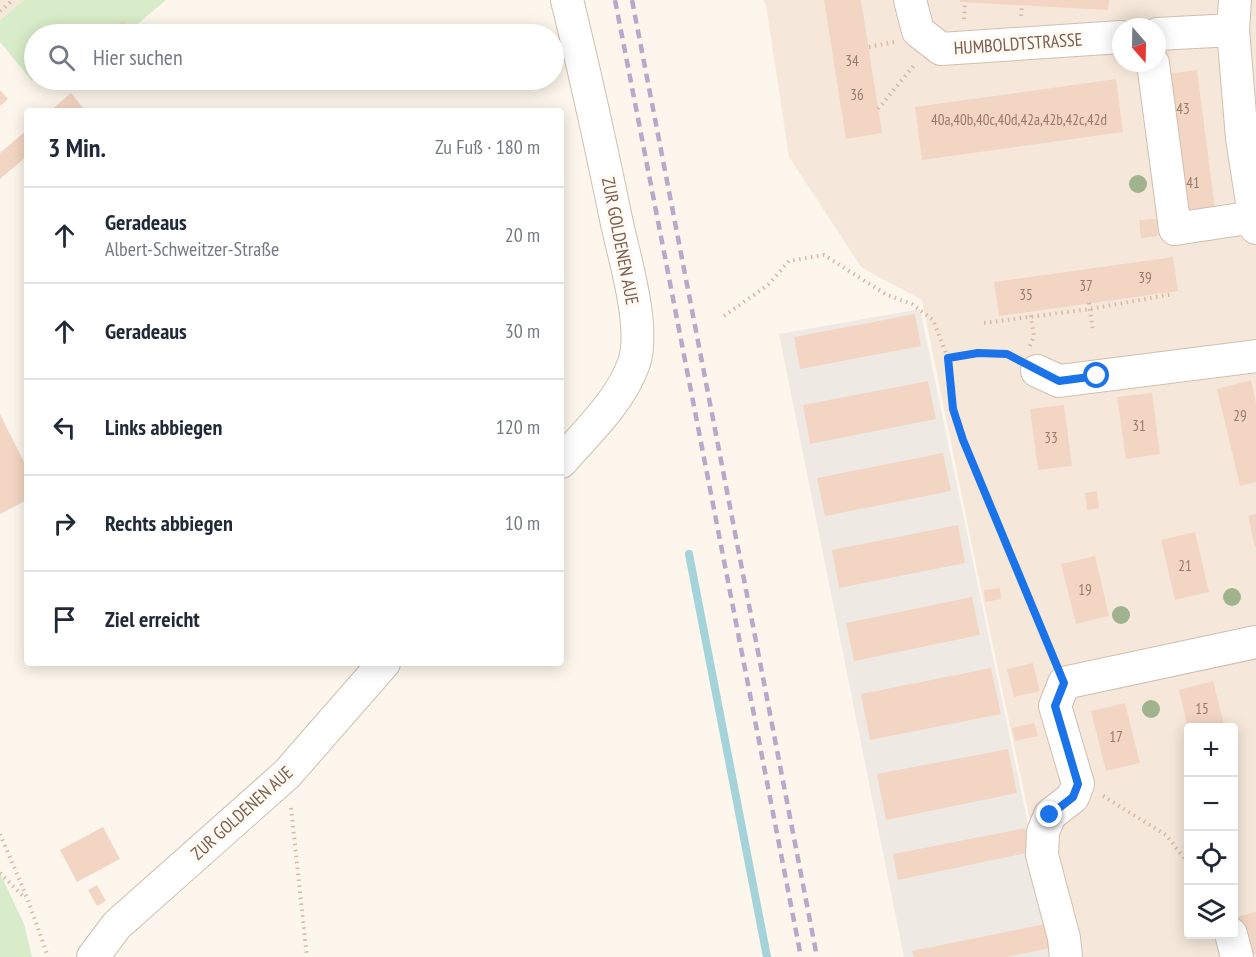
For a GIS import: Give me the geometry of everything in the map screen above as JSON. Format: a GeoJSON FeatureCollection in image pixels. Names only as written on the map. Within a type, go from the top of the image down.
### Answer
{"type":"FeatureCollection","features":[{"type":"Feature","properties":{"kind":"street","name":"ZUR GOLDENEN AUE"},"geometry":{"type":"LineString","coordinates":[[564,459],[610,406],[627,380],[638,340],[633,297],[567,0]]}},
{"type":"Feature","properties":{"kind":"street","name":"HUMBOLDTSTRASSE"},"geometry":{"type":"LineString","coordinates":[[910,0],[918,31],[941,49],[1112,38]]}},
{"type":"Feature","properties":{"kind":"street"},"geometry":{"type":"LineString","coordinates":[[1154,72],[1175,228],[1249,224],[1242,138],[1240,32],[1166,34]]}},
{"type":"Feature","properties":{"kind":"street"},"geometry":{"type":"LineString","coordinates":[[1030,367],[1059,381],[1256,356]]}},
{"type":"Feature","properties":{"kind":"street"},"geometry":{"type":"LineString","coordinates":[[1066,957],[1064,938],[1042,855],[1043,832],[1050,815],[1073,797],[1078,784],[1055,706],[1064,683],[1256,642]]}},
{"type":"Feature","properties":{"kind":"street","name":"ZUR GOLDENEN AUE"},"geometry":{"type":"LineString","coordinates":[[93,957],[117,925],[287,774],[381,666]]}},
{"type":"Feature","properties":{"kind":"street"},"geometry":{"type":"LineString","coordinates":[[1233,939],[1238,957]]}},
{"type":"Feature","properties":{"kind":"path"},"geometry":{"type":"LineString","coordinates":[[0,11],[13,0]]}},
{"type":"Feature","properties":{"kind":"path"},"geometry":{"type":"LineString","coordinates":[[869,47],[900,41]]}},
{"type":"Feature","properties":{"kind":"path"},"geometry":{"type":"LineString","coordinates":[[878,109],[923,55]]}},
{"type":"Feature","properties":{"kind":"path"},"geometry":{"type":"LineString","coordinates":[[724,316],[768,285],[789,261],[824,255],[887,295],[912,304],[933,320],[948,358],[953,409],[963,440],[1064,683]]}},
{"type":"Feature","properties":{"kind":"path"},"geometry":{"type":"LineString","coordinates":[[984,323],[1173,294]]}},
{"type":"Feature","properties":{"kind":"path"},"geometry":{"type":"LineString","coordinates":[[1089,306],[1093,332]]}},
{"type":"Feature","properties":{"kind":"path"},"geometry":{"type":"LineString","coordinates":[[948,358],[978,353],[1007,354],[1030,367],[1034,336],[1031,314]]}},
{"type":"Feature","properties":{"kind":"path"},"geometry":{"type":"LineString","coordinates":[[287,774],[307,957]]}},
{"type":"Feature","properties":{"kind":"path"},"geometry":{"type":"LineString","coordinates":[[1094,791],[1166,835],[1184,859]]}},
{"type":"Feature","properties":{"kind":"path"},"geometry":{"type":"LineString","coordinates":[[0,834],[28,900],[48,957]]}},
{"type":"Feature","properties":{"kind":"path"},"geometry":{"type":"LineString","coordinates":[[0,873],[28,900]]}},
{"type":"Feature","properties":{"kind":"shaded area"},"geometry":{"type":"Polygon","coordinates":[[[0,0],[24,0],[0,20],[0,0]]]}},
{"type":"Feature","properties":{"kind":"shaded area"},"geometry":{"type":"Polygon","coordinates":[[[763,0],[1256,0],[1256,957],[1059,957],[922,300],[862,268],[789,157],[766,5],[763,0]]]}},
{"type":"Feature","properties":{"kind":"shaded area"},"geometry":{"type":"Polygon","coordinates":[[[920,309],[1056,957],[904,957],[779,334],[920,309]]]}},
{"type":"Feature","properties":{"kind":"green space"},"geometry":{"type":"Polygon","coordinates":[[[24,0],[166,0],[138,24],[24,24],[24,71],[0,42],[0,20],[24,0]]]}},
{"type":"Feature","properties":{"kind":"green space"},"geometry":{"type":"Polygon","coordinates":[[[0,873],[24,924],[32,957],[0,957],[0,873]]]}},
{"type":"Feature","properties":{"kind":"building"},"geometry":{"type":"Polygon","coordinates":[[[824,0],[861,0],[882,133],[846,139],[824,0]]]}},
{"type":"Feature","properties":{"kind":"building"},"geometry":{"type":"Polygon","coordinates":[[[960,0],[1109,0],[1108,10],[960,2],[960,0]]]}},
{"type":"Feature","properties":{"kind":"building"},"geometry":{"type":"Polygon","coordinates":[[[1197,70],[1216,217],[1179,222],[1160,75],[1197,70]]]}},
{"type":"Feature","properties":{"kind":"building"},"geometry":{"type":"Polygon","coordinates":[[[1116,79],[1123,132],[922,160],[915,107],[1116,79]]]}},
{"type":"Feature","properties":{"kind":"building"},"geometry":{"type":"Polygon","coordinates":[[[0,90],[8,99],[0,106],[0,90]]]}},
{"type":"Feature","properties":{"kind":"building"},"geometry":{"type":"Polygon","coordinates":[[[71,93],[83,108],[54,108],[71,93]]]}},
{"type":"Feature","properties":{"kind":"building"},"geometry":{"type":"Polygon","coordinates":[[[24,133],[24,159],[0,179],[0,153],[24,133]]]}},
{"type":"Feature","properties":{"kind":"building"},"geometry":{"type":"Polygon","coordinates":[[[1157,219],[1158,236],[1141,238],[1139,220],[1157,219]]]}},
{"type":"Feature","properties":{"kind":"building"},"geometry":{"type":"Polygon","coordinates":[[[1173,257],[1178,291],[999,316],[994,282],[1173,257]]]}},
{"type":"Feature","properties":{"kind":"building"},"geometry":{"type":"Polygon","coordinates":[[[915,314],[921,346],[800,369],[794,337],[915,314]]]}},
{"type":"Feature","properties":{"kind":"building"},"geometry":{"type":"Polygon","coordinates":[[[1251,380],[1256,403],[1256,482],[1240,486],[1217,389],[1251,380]]]}},
{"type":"Feature","properties":{"kind":"building"},"geometry":{"type":"Polygon","coordinates":[[[928,381],[936,419],[810,444],[803,405],[928,381]]]}},
{"type":"Feature","properties":{"kind":"building"},"geometry":{"type":"Polygon","coordinates":[[[1152,393],[1160,454],[1126,459],[1117,397],[1152,393]]]}},
{"type":"Feature","properties":{"kind":"building"},"geometry":{"type":"Polygon","coordinates":[[[1064,405],[1072,466],[1038,470],[1030,409],[1064,405]]]}},
{"type":"Feature","properties":{"kind":"building"},"geometry":{"type":"Polygon","coordinates":[[[0,414],[24,462],[24,502],[0,514],[0,414]]]}},
{"type":"Feature","properties":{"kind":"building"},"geometry":{"type":"Polygon","coordinates":[[[943,453],[951,491],[825,516],[817,478],[943,453]]]}},
{"type":"Feature","properties":{"kind":"building"},"geometry":{"type":"Polygon","coordinates":[[[1097,491],[1099,508],[1087,510],[1085,493],[1097,491]]]}},
{"type":"Feature","properties":{"kind":"building"},"geometry":{"type":"Polygon","coordinates":[[[1256,514],[1256,547],[1255,547],[1248,516],[1256,514]]]}},
{"type":"Feature","properties":{"kind":"building"},"geometry":{"type":"Polygon","coordinates":[[[958,525],[965,563],[839,588],[832,550],[958,525]]]}},
{"type":"Feature","properties":{"kind":"building"},"geometry":{"type":"Polygon","coordinates":[[[1195,532],[1209,592],[1175,600],[1161,540],[1195,532]]]}},
{"type":"Feature","properties":{"kind":"building"},"geometry":{"type":"Polygon","coordinates":[[[1095,556],[1109,616],[1076,624],[1061,564],[1095,556]]]}},
{"type":"Feature","properties":{"kind":"building"},"geometry":{"type":"Polygon","coordinates":[[[1000,588],[1001,599],[985,602],[984,590],[1000,588]]]}},
{"type":"Feature","properties":{"kind":"building"},"geometry":{"type":"Polygon","coordinates":[[[972,597],[980,635],[854,661],[846,623],[972,597]]]}},
{"type":"Feature","properties":{"kind":"building"},"geometry":{"type":"Polygon","coordinates":[[[1033,663],[1040,691],[1014,697],[1007,669],[1033,663]]]}},
{"type":"Feature","properties":{"kind":"building"},"geometry":{"type":"Polygon","coordinates":[[[991,668],[1001,714],[870,740],[861,694],[991,668]]]}},
{"type":"Feature","properties":{"kind":"building"},"geometry":{"type":"Polygon","coordinates":[[[1213,681],[1224,723],[1187,723],[1179,690],[1213,681]]]}},
{"type":"Feature","properties":{"kind":"building"},"geometry":{"type":"Polygon","coordinates":[[[1125,703],[1140,763],[1106,771],[1091,711],[1125,703]]]}},
{"type":"Feature","properties":{"kind":"building"},"geometry":{"type":"Polygon","coordinates":[[[1034,723],[1038,736],[1015,741],[1012,728],[1034,723]]]}},
{"type":"Feature","properties":{"kind":"building"},"geometry":{"type":"Polygon","coordinates":[[[1008,749],[1017,793],[886,820],[877,774],[1008,749]]]}},
{"type":"Feature","properties":{"kind":"building"},"geometry":{"type":"Polygon","coordinates":[[[103,827],[120,859],[77,882],[60,850],[103,827]]]}},
{"type":"Feature","properties":{"kind":"building"},"geometry":{"type":"Polygon","coordinates":[[[1025,828],[1031,852],[898,880],[893,854],[1025,828]]]}},
{"type":"Feature","properties":{"kind":"building"},"geometry":{"type":"Polygon","coordinates":[[[97,885],[106,901],[97,906],[88,890],[97,885]]]}},
{"type":"Feature","properties":{"kind":"building"},"geometry":{"type":"Polygon","coordinates":[[[1256,912],[1256,954],[1247,957],[1238,917],[1256,912]]]}},
{"type":"Feature","properties":{"kind":"building"},"geometry":{"type":"Polygon","coordinates":[[[1045,924],[1050,948],[1007,957],[914,957],[912,951],[1045,924]]]}},
{"type":"Feature","properties":{"kind":"waterway"},"geometry":{"type":"LineString","coordinates":[[689,554],[767,957]]}},
{"type":"Feature","properties":{"kind":"railway"},"geometry":{"type":"LineString","coordinates":[[615,0],[801,957]]}},
{"type":"Feature","properties":{"kind":"railway"},"geometry":{"type":"LineString","coordinates":[[632,0],[817,957]]}},
{"type":"Feature","properties":{"kind":"route"},"geometry":{"type":"LineString","coordinates":[[1050,815],[1073,797],[1078,784],[1055,706],[1064,683],[963,440],[953,409],[948,358],[978,353],[1007,354],[1059,381],[1097,376]]}}]}
